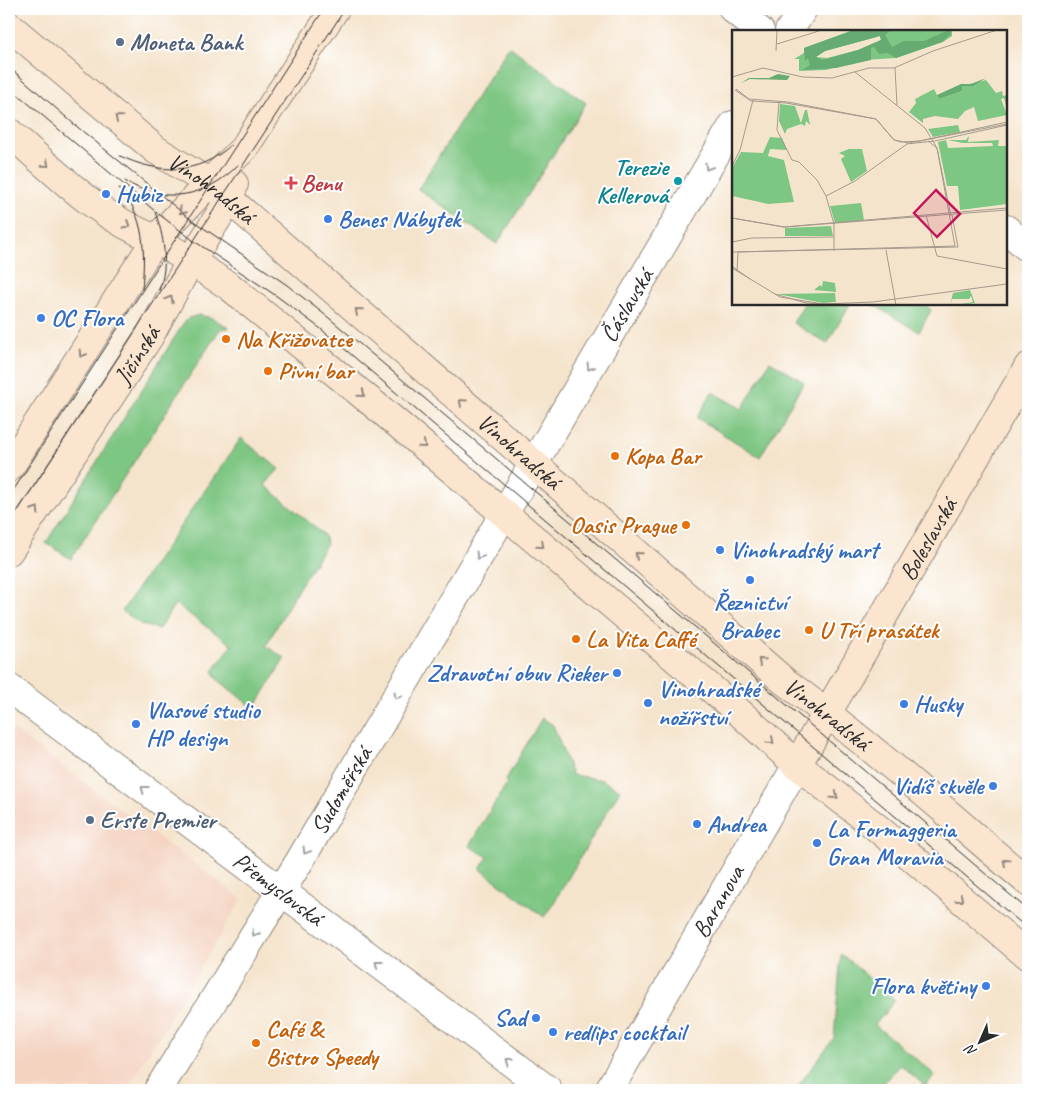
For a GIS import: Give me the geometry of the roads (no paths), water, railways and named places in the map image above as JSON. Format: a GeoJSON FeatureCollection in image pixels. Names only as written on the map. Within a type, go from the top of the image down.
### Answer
{"type":"FeatureCollection","features":[{"type":"Feature","properties":{"kind":"main road","name":"Jičínská"},"geometry":{"type":"LineString","coordinates":[[9,468],[156,239],[244,148],[334,9]]}},
{"type":"Feature","properties":{"kind":"main road","name":"Vinohradská"},"geometry":{"type":"LineString","coordinates":[[9,26],[156,150],[209,183],[395,343],[526,476],[784,681],[827,712],[1028,882]]}},
{"type":"Feature","properties":{"kind":"main road"},"geometry":{"type":"LineString","coordinates":[[9,132],[99,208],[142,234],[156,239],[229,286],[386,414],[739,712],[797,765],[875,826],[1028,956]]}},
{"type":"Feature","properties":{"kind":"main road","name":"Jičínská"},"geometry":{"type":"LineString","coordinates":[[9,550],[150,337],[190,262],[229,200],[244,148]]}},
{"type":"Feature","properties":{"kind":"main road","name":"Boleslavská"},"geometry":{"type":"LineString","coordinates":[[827,712],[1028,366]]}},
{"type":"Feature","properties":{"kind":"main road","name":"Baranova"},"geometry":{"type":"LineString","coordinates":[[797,765],[827,712]]}},
{"type":"Feature","properties":{"kind":"street"},"geometry":{"type":"LineString","coordinates":[[733,9],[759,30]]}},
{"type":"Feature","properties":{"kind":"street"},"geometry":{"type":"LineString","coordinates":[[790,30],[803,9]]}},
{"type":"Feature","properties":{"kind":"street","name":"Čáslavská"},"geometry":{"type":"LineString","coordinates":[[526,476],[732,127]]}},
{"type":"Feature","properties":{"kind":"street"},"geometry":{"type":"LineString","coordinates":[[1007,231],[1028,248]]}},
{"type":"Feature","properties":{"kind":"street","name":"Sudoměřská"},"geometry":{"type":"LineString","coordinates":[[158,1090],[281,892],[526,476]]}},
{"type":"Feature","properties":{"kind":"street","name":"Přemyslovská"},"geometry":{"type":"LineString","coordinates":[[9,688],[548,1090]]}},
{"type":"Feature","properties":{"kind":"street","name":"Baranova"},"geometry":{"type":"LineString","coordinates":[[609,1090],[797,765]]}},
{"type":"Feature","properties":{"kind":"tram line"},"geometry":{"type":"LineString","coordinates":[[9,497],[324,9]]}},
{"type":"Feature","properties":{"kind":"tram line"},"geometry":{"type":"LineString","coordinates":[[9,524],[345,9]]}},
{"type":"Feature","properties":{"kind":"tram line"},"geometry":{"type":"LineString","coordinates":[[9,67],[75,125],[189,218],[287,285],[329,318],[1028,910]]}},
{"type":"Feature","properties":{"kind":"tram line"},"geometry":{"type":"LineString","coordinates":[[9,87],[156,212],[194,241],[278,297],[321,329],[1028,929]]}},
{"type":"Feature","properties":{"kind":"tram line"},"geometry":{"type":"LineString","coordinates":[[120,156],[149,166],[178,169],[192,167],[205,162],[231,145]]}},
{"type":"Feature","properties":{"kind":"tram line"},"geometry":{"type":"LineString","coordinates":[[125,181],[140,189],[155,193],[169,195],[184,194],[212,185],[238,165]]}},
{"type":"Feature","properties":{"kind":"tram line"},"geometry":{"type":"LineString","coordinates":[[119,188],[128,199],[134,211],[142,236],[142,289]]}},
{"type":"Feature","properties":{"kind":"tram line"},"geometry":{"type":"LineString","coordinates":[[155,212],[161,231],[165,261],[159,290]]}},
{"type":"Feature","properties":{"kind":"place","name":"Moneta Bank"},"geometry":{"type":"Point","coordinates":[120,42]}},
{"type":"Feature","properties":{"kind":"place","name":"Terezie Kellerová"},"geometry":{"type":"Point","coordinates":[678,181]}},
{"type":"Feature","properties":{"kind":"place","name":"Benu"},"geometry":{"type":"Point","coordinates":[291,183]}},
{"type":"Feature","properties":{"kind":"place","name":"Hubiz"},"geometry":{"type":"Point","coordinates":[106,194]}},
{"type":"Feature","properties":{"kind":"place","name":"Benes Nábytek"},"geometry":{"type":"Point","coordinates":[328,219]}},
{"type":"Feature","properties":{"kind":"place","name":"OC Flora"},"geometry":{"type":"Point","coordinates":[41,318]}},
{"type":"Feature","properties":{"kind":"place","name":"Na Křižovatce"},"geometry":{"type":"Point","coordinates":[226,339]}},
{"type":"Feature","properties":{"kind":"place","name":"Pivní bar"},"geometry":{"type":"Point","coordinates":[268,371]}},
{"type":"Feature","properties":{"kind":"place","name":"Kopa Bar"},"geometry":{"type":"Point","coordinates":[615,456]}},
{"type":"Feature","properties":{"kind":"place","name":"Oasis Prague"},"geometry":{"type":"Point","coordinates":[686,525]}},
{"type":"Feature","properties":{"kind":"place","name":"Vinohradský mart"},"geometry":{"type":"Point","coordinates":[720,550]}},
{"type":"Feature","properties":{"kind":"place","name":"Řeznictví Brabec"},"geometry":{"type":"Point","coordinates":[750,580]}},
{"type":"Feature","properties":{"kind":"place","name":"U Tří prasátek"},"geometry":{"type":"Point","coordinates":[809,630]}},
{"type":"Feature","properties":{"kind":"place","name":"La Vita Caffé"},"geometry":{"type":"Point","coordinates":[576,639]}},
{"type":"Feature","properties":{"kind":"place","name":"Zdravotní obuv Rieker"},"geometry":{"type":"Point","coordinates":[617,673]}},
{"type":"Feature","properties":{"kind":"place","name":"Vinohradské nožířství"},"geometry":{"type":"Point","coordinates":[648,703]}},
{"type":"Feature","properties":{"kind":"place","name":"Husky"},"geometry":{"type":"Point","coordinates":[904,704]}},
{"type":"Feature","properties":{"kind":"place","name":"Vlasové studio HP design"},"geometry":{"type":"Point","coordinates":[136,724]}},
{"type":"Feature","properties":{"kind":"place","name":"Vidíš skvěle"},"geometry":{"type":"Point","coordinates":[993,786]}},
{"type":"Feature","properties":{"kind":"place","name":"Erste Premier"},"geometry":{"type":"Point","coordinates":[90,820]}},
{"type":"Feature","properties":{"kind":"place","name":"Andrea"},"geometry":{"type":"Point","coordinates":[697,824]}},
{"type":"Feature","properties":{"kind":"place","name":"La Formaggeria Gran Moravia"},"geometry":{"type":"Point","coordinates":[817,843]}},
{"type":"Feature","properties":{"kind":"place","name":"Flora květiny"},"geometry":{"type":"Point","coordinates":[986,986]}},
{"type":"Feature","properties":{"kind":"place","name":"Sad"},"geometry":{"type":"Point","coordinates":[536,1018]}},
{"type":"Feature","properties":{"kind":"place","name":"redlips cocktail"},"geometry":{"type":"Point","coordinates":[553,1032]}},
{"type":"Feature","properties":{"kind":"place","name":"Café & Bistro Speedy"},"geometry":{"type":"Point","coordinates":[256,1043]}}]}
